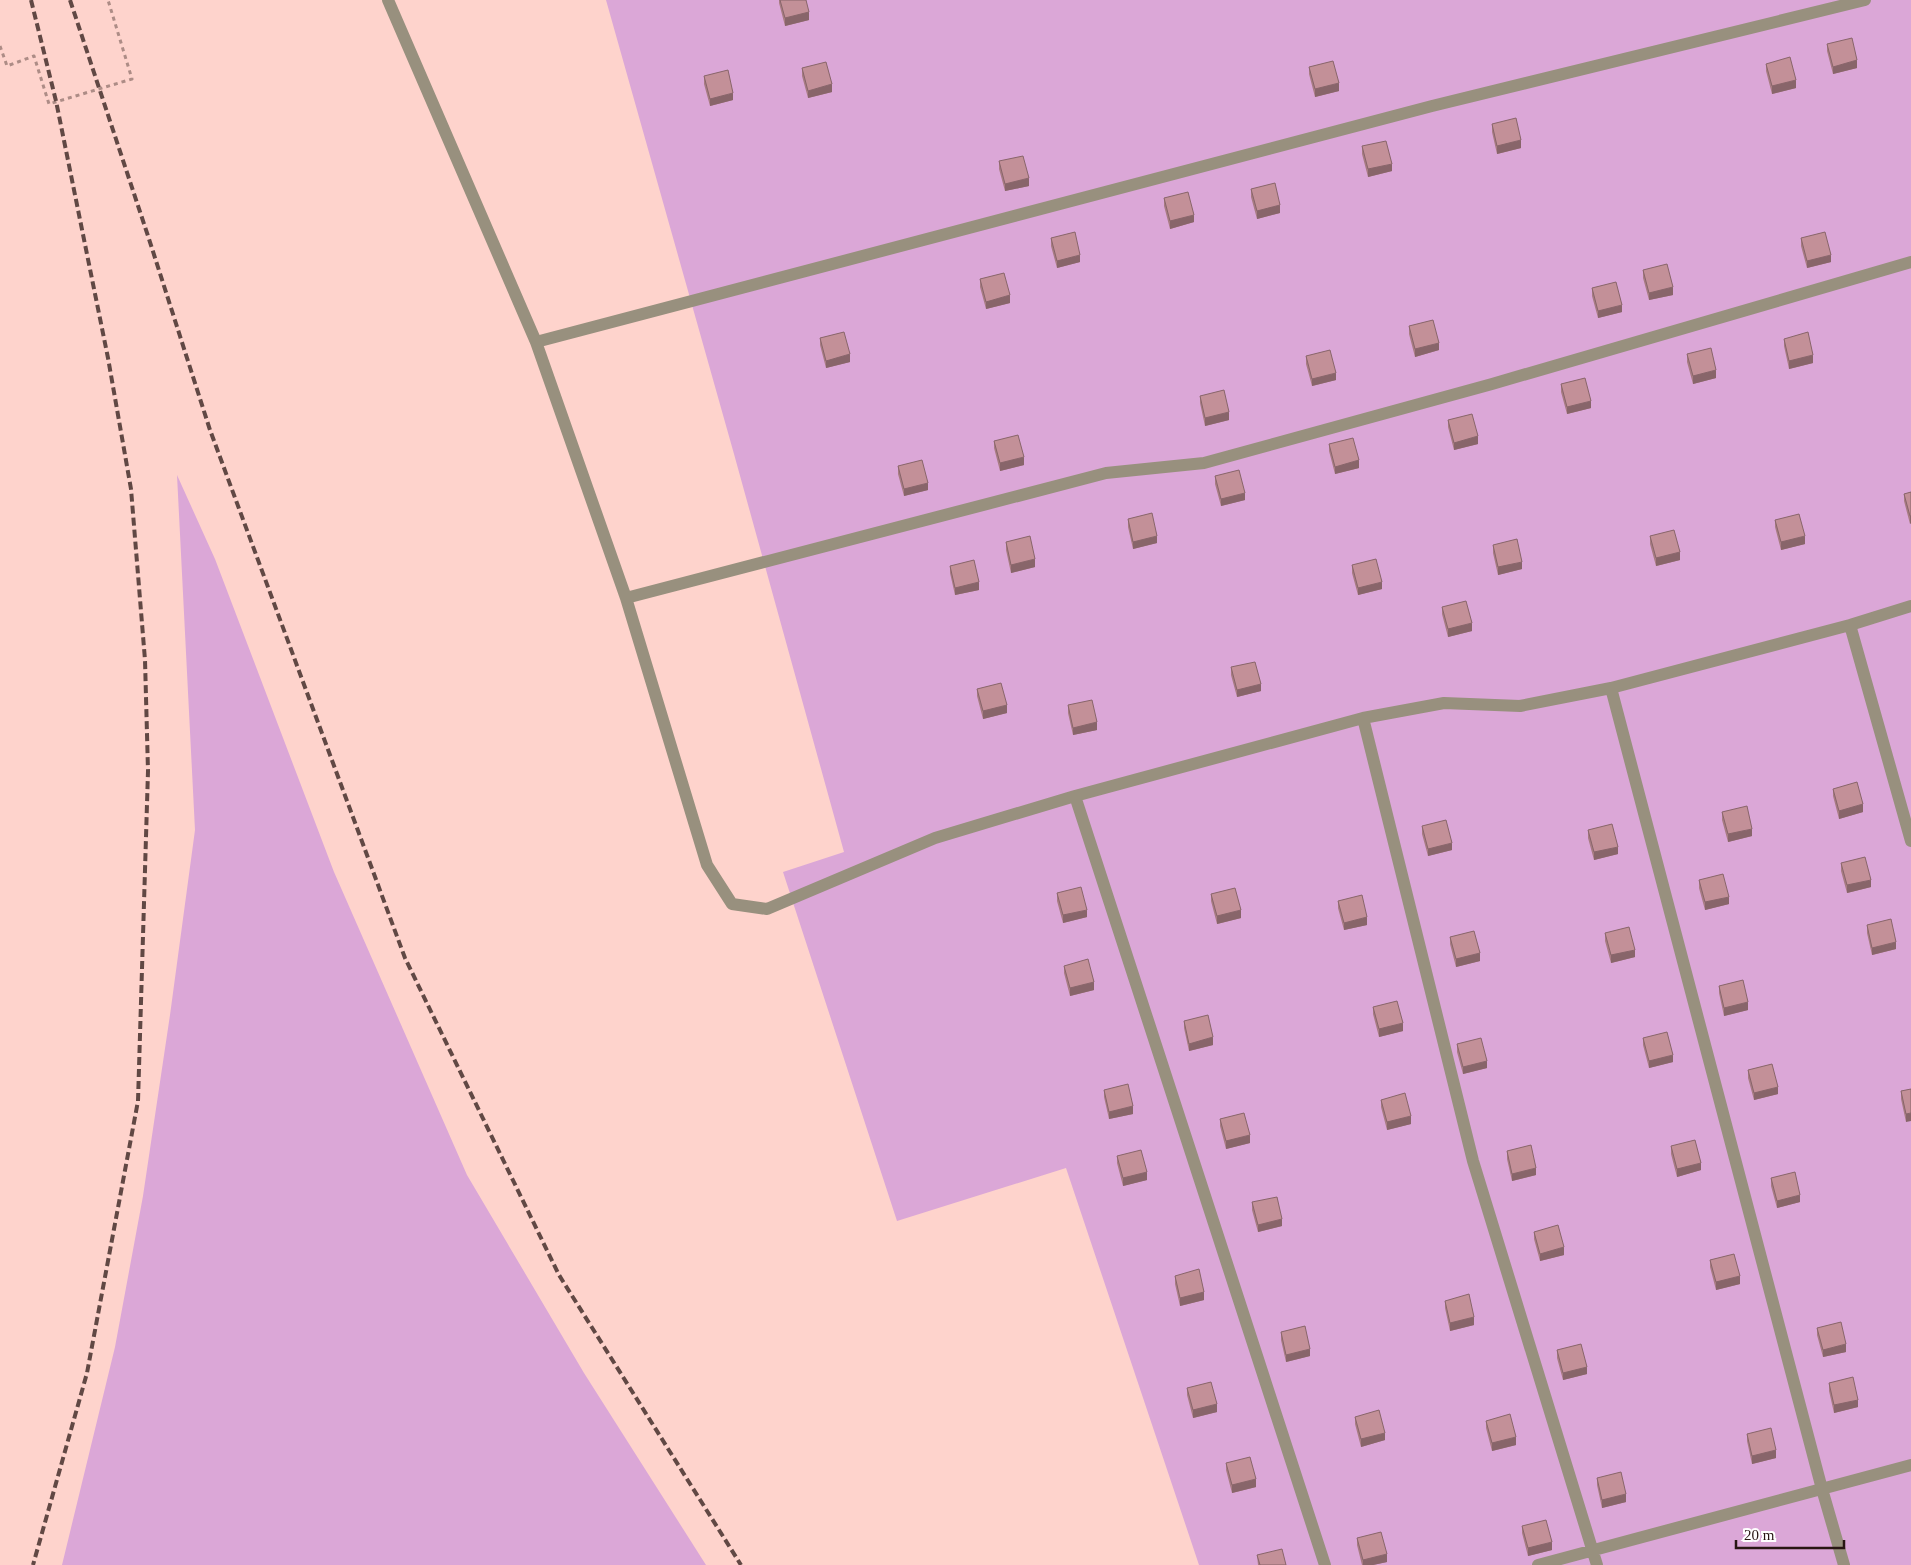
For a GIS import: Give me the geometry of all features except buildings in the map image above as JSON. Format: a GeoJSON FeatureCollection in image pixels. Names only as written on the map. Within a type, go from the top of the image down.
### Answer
{"type":"FeatureCollection","features":[{"type":"Feature","properties":{"kind":"lane"},"geometry":{"type":"LineString","coordinates":[[388,0],[536,342],[626,598],[707,866],[732,904],[767,909],[934,838],[1075,796],[1363,718],[1444,704],[1520,706],[1611,688],[1850,625],[1911,606]]}},
{"type":"Feature","properties":{"kind":"lane"},"geometry":{"type":"LineString","coordinates":[[536,342],[1432,106],[1865,0]]}},
{"type":"Feature","properties":{"kind":"lane"},"geometry":{"type":"LineString","coordinates":[[626,598],[1106,473],[1204,463],[1492,384],[1911,262]]}},
{"type":"Feature","properties":{"kind":"lane"},"geometry":{"type":"LineString","coordinates":[[1850,625],[1911,841]]}},
{"type":"Feature","properties":{"kind":"lane"},"geometry":{"type":"LineString","coordinates":[[1611,688],[1822,1489],[1844,1565]]}},
{"type":"Feature","properties":{"kind":"lane"},"geometry":{"type":"LineString","coordinates":[[1363,718],[1473,1161],[1597,1565]]}},
{"type":"Feature","properties":{"kind":"lane"},"geometry":{"type":"LineString","coordinates":[[1075,796],[1325,1565]]}},
{"type":"Feature","properties":{"kind":"lane"},"geometry":{"type":"LineString","coordinates":[[1538,1565],[1593,1552],[1911,1465]]}},
{"type":"Feature","properties":{"kind":"path"},"geometry":{"type":"LineString","coordinates":[[0,46],[7,66],[34,56],[48,104],[132,79],[108,0]]}},
{"type":"Feature","properties":{"kind":"shaded area"},"geometry":{"type":"Polygon","coordinates":[[[606,0],[1911,0],[1911,1565],[1199,1565],[1066,1168],[897,1221],[783,872],[844,852],[606,0]]]}},
{"type":"Feature","properties":{"kind":"shaded area"},"geometry":{"type":"Polygon","coordinates":[[[177,475],[215,559],[334,872],[467,1175],[584,1373],[706,1565],[62,1565],[115,1347],[143,1196],[195,830],[177,475]]]}},
{"type":"Feature","properties":{"kind":"railway"},"geometry":{"type":"LineString","coordinates":[[31,0],[56,101],[108,358],[131,489],[145,660],[148,771],[138,1101],[87,1373],[33,1565]]}},
{"type":"Feature","properties":{"kind":"railway"},"geometry":{"type":"LineString","coordinates":[[70,0],[210,430],[405,958],[559,1275],[741,1565]]}}]}
